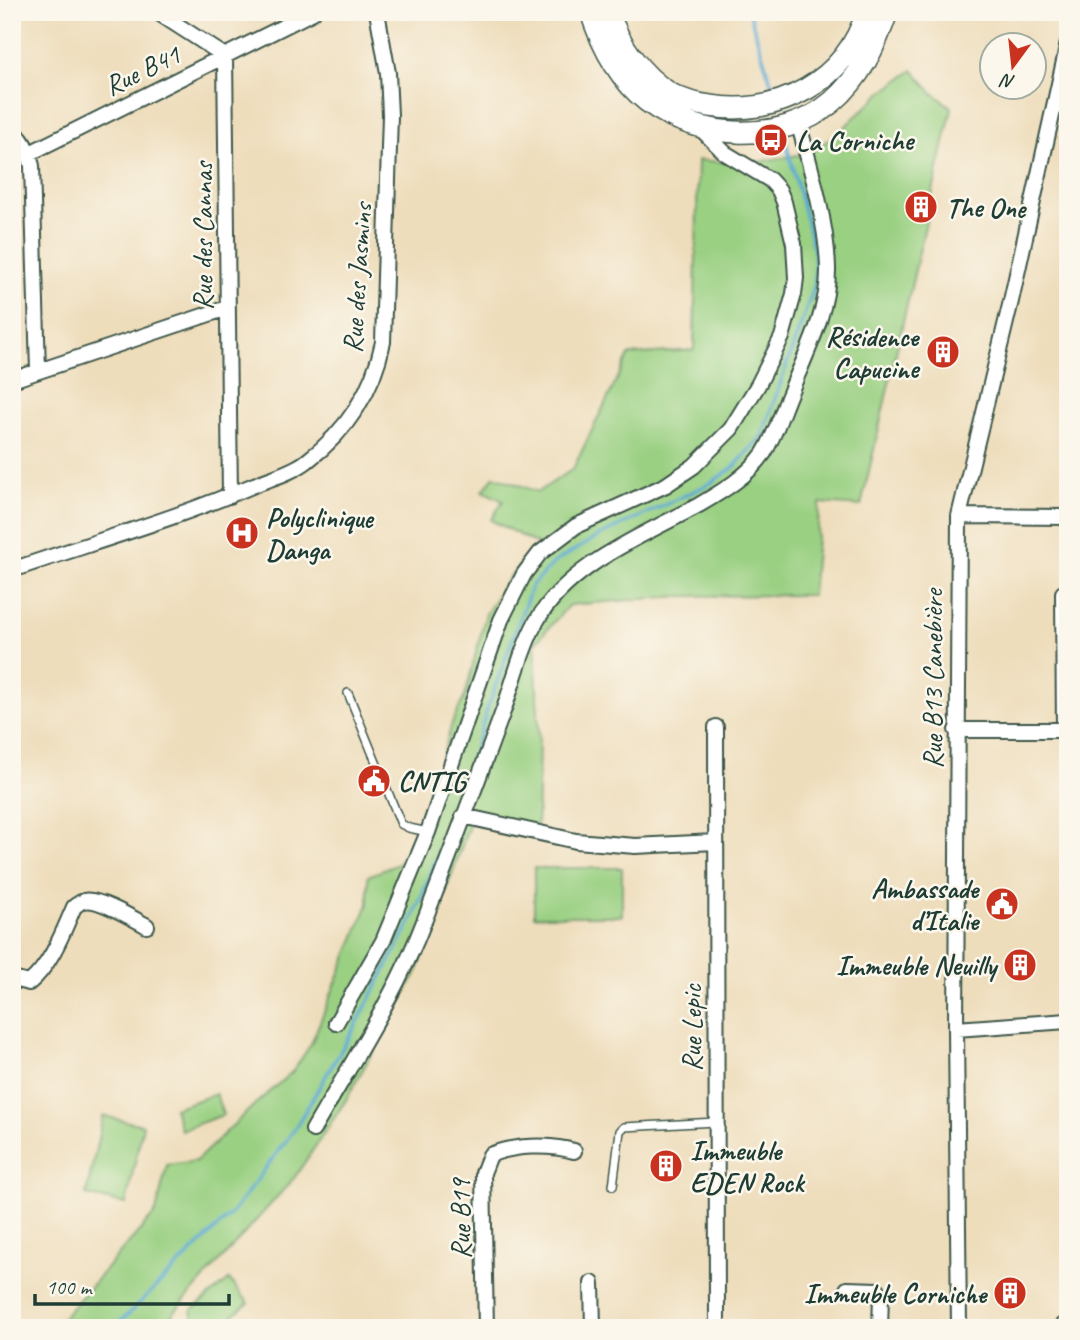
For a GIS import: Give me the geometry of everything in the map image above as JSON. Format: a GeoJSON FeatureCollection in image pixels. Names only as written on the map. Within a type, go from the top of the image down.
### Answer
{"type":"FeatureCollection","features":[{"type":"Feature","properties":{"kind":"main road"},"geometry":{"type":"LineString","coordinates":[[591,12],[608,55],[641,95],[658,108],[698,126],[741,133],[797,122],[831,103],[866,63],[887,12]]}},
{"type":"Feature","properties":{"kind":"main road"},"geometry":{"type":"LineString","coordinates":[[608,12],[619,39],[634,59],[652,79],[670,93],[704,106],[738,108],[772,105],[790,99],[821,80],[850,47],[866,12]]}},
{"type":"Feature","properties":{"kind":"street"},"geometry":{"type":"LineString","coordinates":[[157,12],[225,56]]}},
{"type":"Feature","properties":{"kind":"street","name":"Rue B41"},"geometry":{"type":"LineString","coordinates":[[30,153],[313,12]]}},
{"type":"Feature","properties":{"kind":"street","name":"Rue des Jasmins"},"geometry":{"type":"LineString","coordinates":[[12,570],[230,496],[304,463],[324,448],[354,414],[365,395],[383,342],[390,115],[388,73],[377,12]]}},
{"type":"Feature","properties":{"kind":"street","name":"Rue B13 Canebière"},"geometry":{"type":"LineString","coordinates":[[959,1328],[956,730],[959,516],[1014,288],[1068,43]]}},
{"type":"Feature","properties":{"kind":"street","name":"Rue des Cannas"},"geometry":{"type":"LineString","coordinates":[[225,56],[230,496]]}},
{"type":"Feature","properties":{"kind":"street"},"geometry":{"type":"LineString","coordinates":[[313,1130],[414,947],[512,689],[526,643],[537,620],[555,597],[581,574],[615,550],[701,504],[744,477],[764,453],[824,308],[828,284],[828,265],[819,210],[797,122]]}},
{"type":"Feature","properties":{"kind":"street"},"geometry":{"type":"LineString","coordinates":[[336,1023],[383,941],[428,832],[501,620],[524,574],[540,553],[576,526],[666,485],[694,466],[731,429],[758,385],[782,337],[796,278],[794,244],[784,202],[779,190],[770,180],[725,153],[698,126]]}},
{"type":"Feature","properties":{"kind":"street"},"geometry":{"type":"LineString","coordinates":[[12,130],[30,153],[32,166],[38,371]]}},
{"type":"Feature","properties":{"kind":"street"},"geometry":{"type":"LineString","coordinates":[[12,380],[227,308]]}},
{"type":"Feature","properties":{"kind":"street"},"geometry":{"type":"LineString","coordinates":[[959,516],[1068,517]]}},
{"type":"Feature","properties":{"kind":"street"},"geometry":{"type":"LineString","coordinates":[[956,730],[1064,730],[1063,593],[1068,593]]}},
{"type":"Feature","properties":{"kind":"street","name":"Rue Lepic"},"geometry":{"type":"LineString","coordinates":[[716,727],[717,1328]]}},
{"type":"Feature","properties":{"kind":"street"},"geometry":{"type":"LineString","coordinates":[[463,816],[576,841],[635,846],[715,842]]}},
{"type":"Feature","properties":{"kind":"street"},"geometry":{"type":"LineString","coordinates":[[20,981],[36,977],[74,907],[80,902],[96,902],[148,926]]}},
{"type":"Feature","properties":{"kind":"street"},"geometry":{"type":"LineString","coordinates":[[956,1029],[1068,1021]]}},
{"type":"Feature","properties":{"kind":"street","name":"Rue B19"},"geometry":{"type":"LineString","coordinates":[[486,1328],[482,1173],[485,1163],[490,1155],[514,1149],[556,1147],[574,1151]]}},
{"type":"Feature","properties":{"kind":"street"},"geometry":{"type":"LineString","coordinates":[[592,1283],[593,1328]]}},
{"type":"Feature","properties":{"kind":"street"},"geometry":{"type":"LineString","coordinates":[[847,1289],[878,1290],[881,1296],[880,1328]]}},
{"type":"Feature","properties":{"kind":"lane"},"geometry":{"type":"LineString","coordinates":[[348,693],[401,824],[428,832]]}},
{"type":"Feature","properties":{"kind":"lane"},"geometry":{"type":"LineString","coordinates":[[613,1186],[620,1131],[624,1128],[716,1122]]}},
{"type":"Feature","properties":{"kind":"green space"},"geometry":{"type":"Polygon","coordinates":[[[913,70],[932,92],[952,108],[861,506],[820,503],[812,595],[680,596],[569,605],[535,643],[539,738],[537,836],[470,823],[417,972],[346,1100],[295,1177],[160,1328],[54,1328],[156,1212],[167,1165],[196,1161],[293,1071],[311,1044],[368,904],[368,876],[398,864],[424,820],[452,723],[465,696],[486,614],[509,577],[539,545],[491,520],[503,501],[483,491],[494,476],[538,492],[573,469],[629,355],[694,350],[698,160],[746,164],[810,153],[913,70]]]}},
{"type":"Feature","properties":{"kind":"green space"},"geometry":{"type":"Polygon","coordinates":[[[534,868],[622,868],[622,916],[534,916],[534,868]]]}},
{"type":"Feature","properties":{"kind":"green space"},"geometry":{"type":"Polygon","coordinates":[[[216,1094],[223,1115],[181,1130],[174,1108],[216,1094]]]}},
{"type":"Feature","properties":{"kind":"green space"},"geometry":{"type":"Polygon","coordinates":[[[103,1116],[143,1125],[126,1204],[86,1195],[103,1116]]]}},
{"type":"Feature","properties":{"kind":"green space"},"geometry":{"type":"Polygon","coordinates":[[[229,1280],[249,1303],[215,1328],[197,1328],[191,1311],[229,1280]]]}},
{"type":"Feature","properties":{"kind":"waterway"},"geometry":{"type":"LineString","coordinates":[[749,12],[773,89]]}},
{"type":"Feature","properties":{"kind":"waterway"},"geometry":{"type":"LineString","coordinates":[[114,1328],[233,1212],[294,1130],[356,1025],[414,916],[457,807],[488,707],[532,585],[555,562],[597,537],[709,484],[734,467],[762,436],[815,284],[815,254],[786,142]]}},
{"type":"Feature","properties":{"kind":"place","name":"La Corniche"},"geometry":{"type":"Point","coordinates":[771,140]}},
{"type":"Feature","properties":{"kind":"place","name":"The One"},"geometry":{"type":"Point","coordinates":[921,207]}},
{"type":"Feature","properties":{"kind":"place","name":"Résidence Capucine"},"geometry":{"type":"Point","coordinates":[943,352]}},
{"type":"Feature","properties":{"kind":"place","name":"Polyclinique Danga"},"geometry":{"type":"Point","coordinates":[242,533]}},
{"type":"Feature","properties":{"kind":"place","name":"CNTIG"},"geometry":{"type":"Point","coordinates":[374,781]}},
{"type":"Feature","properties":{"kind":"place","name":"Ambassade d’Italie"},"geometry":{"type":"Point","coordinates":[1002,904]}},
{"type":"Feature","properties":{"kind":"place","name":"Immeuble Neuilly"},"geometry":{"type":"Point","coordinates":[1020,965]}},
{"type":"Feature","properties":{"kind":"place","name":"Immeuble EDEN Rock"},"geometry":{"type":"Point","coordinates":[666,1166]}},
{"type":"Feature","properties":{"kind":"place","name":"Immeuble Corniche"},"geometry":{"type":"Point","coordinates":[1010,1293]}}]}
